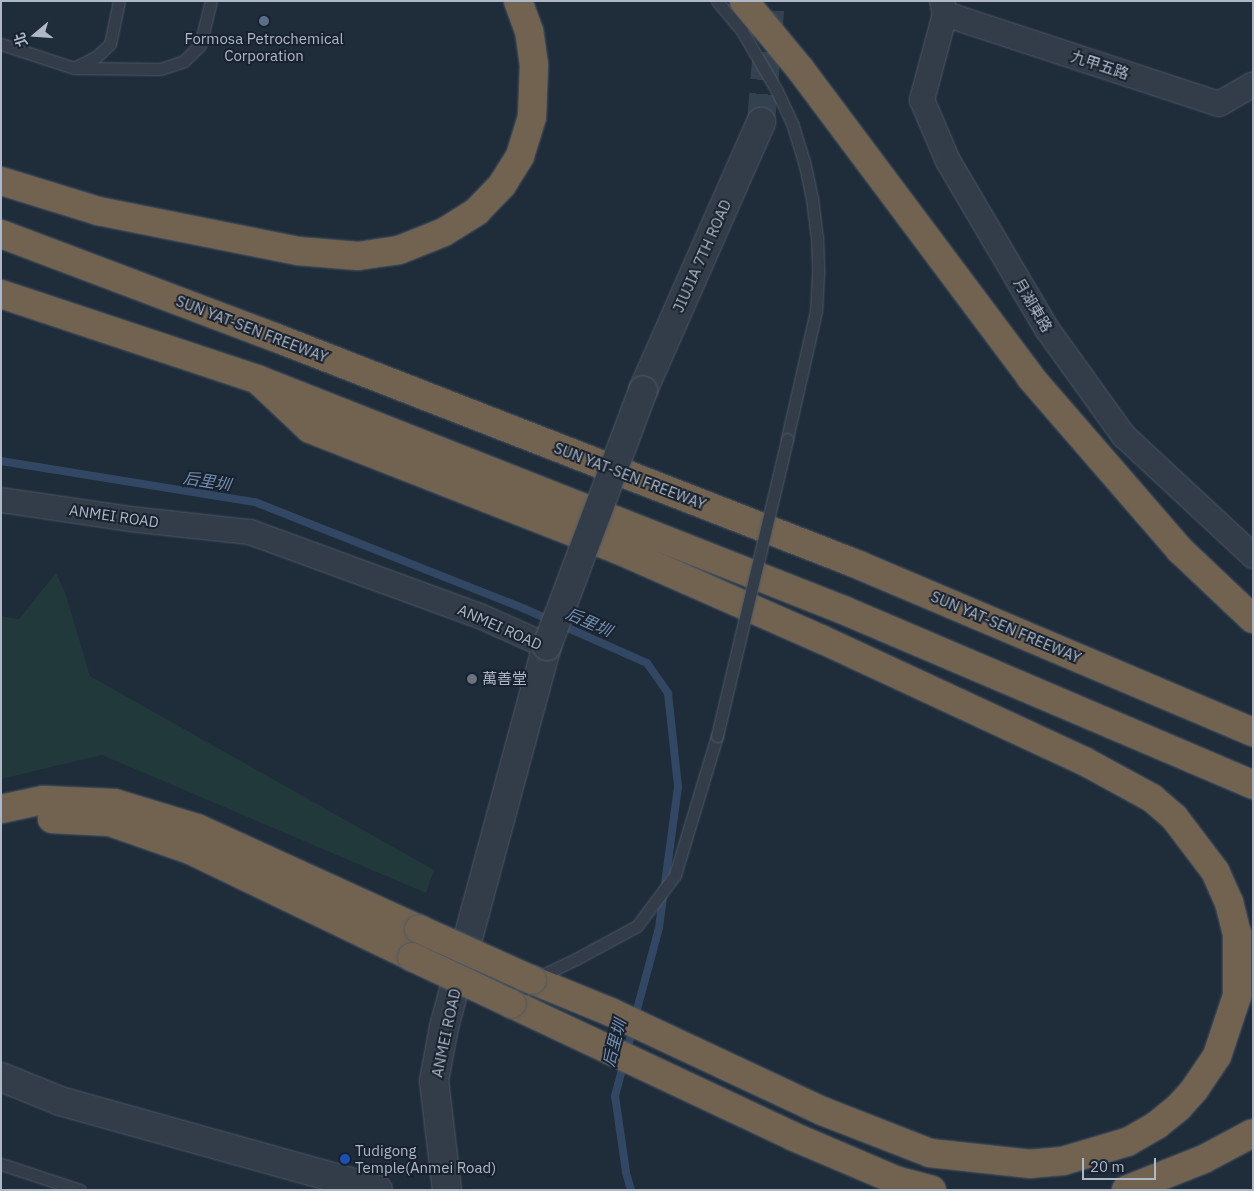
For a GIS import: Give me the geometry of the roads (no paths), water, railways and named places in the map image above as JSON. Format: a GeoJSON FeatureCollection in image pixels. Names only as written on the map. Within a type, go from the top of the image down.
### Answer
{"type":"FeatureCollection","features":[{"type":"Feature","properties":{"kind":"highway"},"geometry":{"type":"LineString","coordinates":[[1,182],[98,211],[298,251],[358,256],[399,250],[444,232],[477,211],[502,185],[520,156],[532,117],[534,65],[529,31],[518,1]]}},
{"type":"Feature","properties":{"kind":"highway"},"geometry":{"type":"LineString","coordinates":[[744,1],[801,70],[1031,378],[1180,550],[1253,618]]}},
{"type":"Feature","properties":{"kind":"highway","name":"SUN YAT-SEN FREEWAY"},"geometry":{"type":"LineString","coordinates":[[1,234],[274,337],[859,565],[1253,732]]}},
{"type":"Feature","properties":{"kind":"highway"},"geometry":{"type":"LineString","coordinates":[[1,294],[257,379],[846,612],[1253,785]]}},
{"type":"Feature","properties":{"kind":"highway"},"geometry":{"type":"LineString","coordinates":[[1,809],[43,800],[114,803],[197,828],[532,980],[613,1014],[822,1111],[930,1153],[1031,1164],[1063,1161],[1127,1142],[1156,1125],[1179,1107],[1195,1089],[1217,1056],[1236,996],[1236,933],[1229,902],[1216,871],[1174,817],[1152,798],[1075,757],[821,639],[619,550],[310,429],[257,379]]}},
{"type":"Feature","properties":{"kind":"highway"},"geometry":{"type":"LineString","coordinates":[[1,827],[42,818],[110,822],[190,850],[801,1140],[895,1180],[932,1190]]}},
{"type":"Feature","properties":{"kind":"highway"},"geometry":{"type":"LineString","coordinates":[[1126,1190],[1204,1160],[1253,1134]]}},
{"type":"Feature","properties":{"kind":"street","name":"九甲五路"},"geometry":{"type":"LineString","coordinates":[[944,8],[1219,104],[1253,84]]}},
{"type":"Feature","properties":{"kind":"street","name":"月湖東路"},"geometry":{"type":"LineString","coordinates":[[944,8],[922,100],[948,161],[1047,329],[1124,436],[1253,556]]}},
{"type":"Feature","properties":{"kind":"street","name":"JIUJIA 7TH ROAD"},"geometry":{"type":"LineString","coordinates":[[547,646],[643,390],[761,122]]}},
{"type":"Feature","properties":{"kind":"street","name":"ANMEI ROAD"},"geometry":{"type":"LineString","coordinates":[[1,500],[130,520],[250,532],[480,616],[547,646],[441,1045],[434,1081],[447,1190]]}},
{"type":"Feature","properties":{"kind":"street"},"geometry":{"type":"LineString","coordinates":[[1,1077],[60,1101],[378,1190]]}},
{"type":"Feature","properties":{"kind":"lane"},"geometry":{"type":"LineString","coordinates":[[74,68],[96,56],[110,44],[119,1]]}},
{"type":"Feature","properties":{"kind":"lane"},"geometry":{"type":"LineString","coordinates":[[1,44],[74,68],[160,69],[184,61],[200,45],[211,1]]}},
{"type":"Feature","properties":{"kind":"lane"},"geometry":{"type":"LineString","coordinates":[[512,1004],[532,980],[637,926],[675,875],[717,736],[816,311],[817,245],[812,198],[798,144],[777,91],[742,32],[716,1]]}},
{"type":"Feature","properties":{"kind":"lane"},"geometry":{"type":"LineString","coordinates":[[1,1164],[80,1190]]}},
{"type":"Feature","properties":{"kind":"waterway","name":"后里圳"},"geometry":{"type":"LineString","coordinates":[[1,461],[255,502],[525,609],[647,663],[668,693],[678,787],[659,928],[635,1017]]}},
{"type":"Feature","properties":{"kind":"waterway","name":"后里圳"},"geometry":{"type":"LineString","coordinates":[[631,1190],[626,1172],[615,1096],[633,1028]]}},
{"type":"Feature","properties":{"kind":"tunnel"},"geometry":{"type":"LineString","coordinates":[[761,122],[771,1]]}},
{"type":"Feature","properties":{"kind":"place","name":"Formosa Petrochemical Corporation"},"geometry":{"type":"Point","coordinates":[264,21]}},
{"type":"Feature","properties":{"kind":"place","name":"萬善堂"},"geometry":{"type":"Point","coordinates":[472,679]}},
{"type":"Feature","properties":{"kind":"place","name":"Tudigong Temple(Anmei Road)"},"geometry":{"type":"Point","coordinates":[345,1159]}}]}
